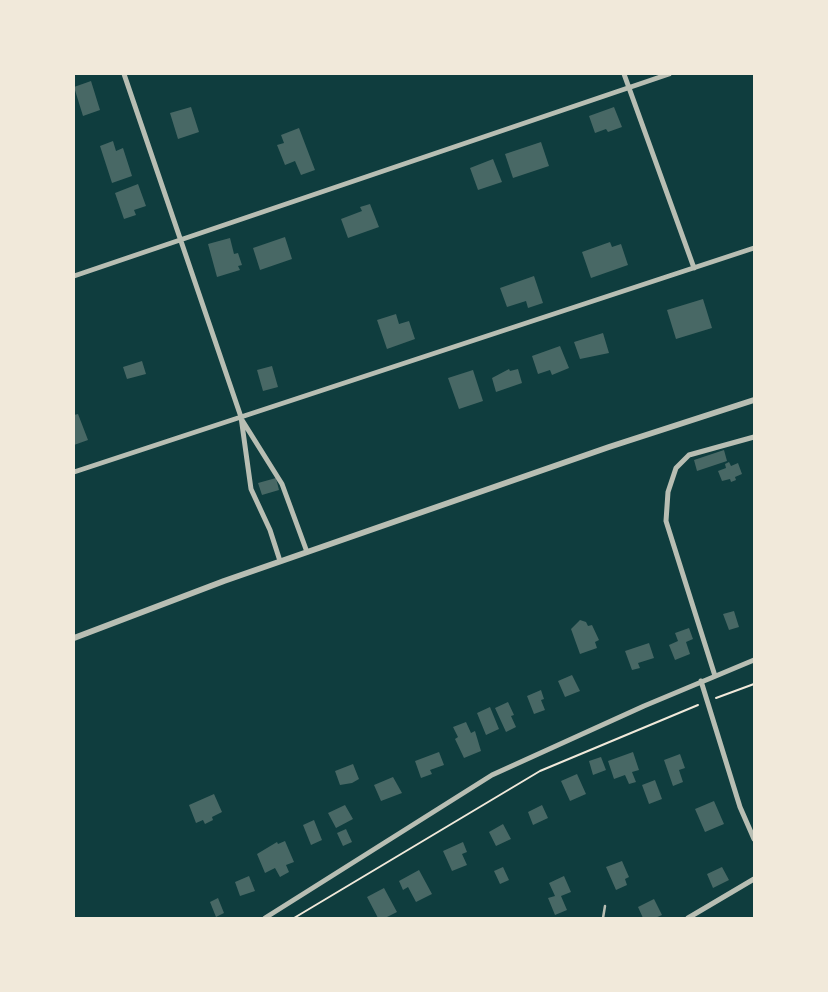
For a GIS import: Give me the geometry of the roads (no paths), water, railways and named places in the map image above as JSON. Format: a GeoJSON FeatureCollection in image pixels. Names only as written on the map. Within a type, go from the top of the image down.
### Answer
{"type":"FeatureCollection","features":[{"type":"Feature","properties":{"kind":"street"},"geometry":{"type":"LineString","coordinates":[[124,74],[241,417],[251,489],[270,530],[280,561]]}},
{"type":"Feature","properties":{"kind":"street"},"geometry":{"type":"LineString","coordinates":[[624,74],[694,268]]}},
{"type":"Feature","properties":{"kind":"street"},"geometry":{"type":"LineString","coordinates":[[74,276],[669,74]]}},
{"type":"Feature","properties":{"kind":"street"},"geometry":{"type":"LineString","coordinates":[[74,472],[754,248]]}},
{"type":"Feature","properties":{"kind":"street"},"geometry":{"type":"LineString","coordinates":[[74,638],[280,561],[609,447],[754,400]]}},
{"type":"Feature","properties":{"kind":"street"},"geometry":{"type":"LineString","coordinates":[[241,417],[282,484],[307,552]]}},
{"type":"Feature","properties":{"kind":"street"},"geometry":{"type":"LineString","coordinates":[[715,676],[666,522],[668,492],[676,468],[689,455],[754,437]]}},
{"type":"Feature","properties":{"kind":"street"},"geometry":{"type":"LineString","coordinates":[[265,919],[492,775],[754,660]]}},
{"type":"Feature","properties":{"kind":"street"},"geometry":{"type":"LineString","coordinates":[[701,681],[740,807],[754,839]]}},
{"type":"Feature","properties":{"kind":"street"},"geometry":{"type":"LineString","coordinates":[[688,919],[754,879]]}},
{"type":"Feature","properties":{"kind":"lane"},"geometry":{"type":"LineString","coordinates":[[603,919],[605,906]]}}]}
